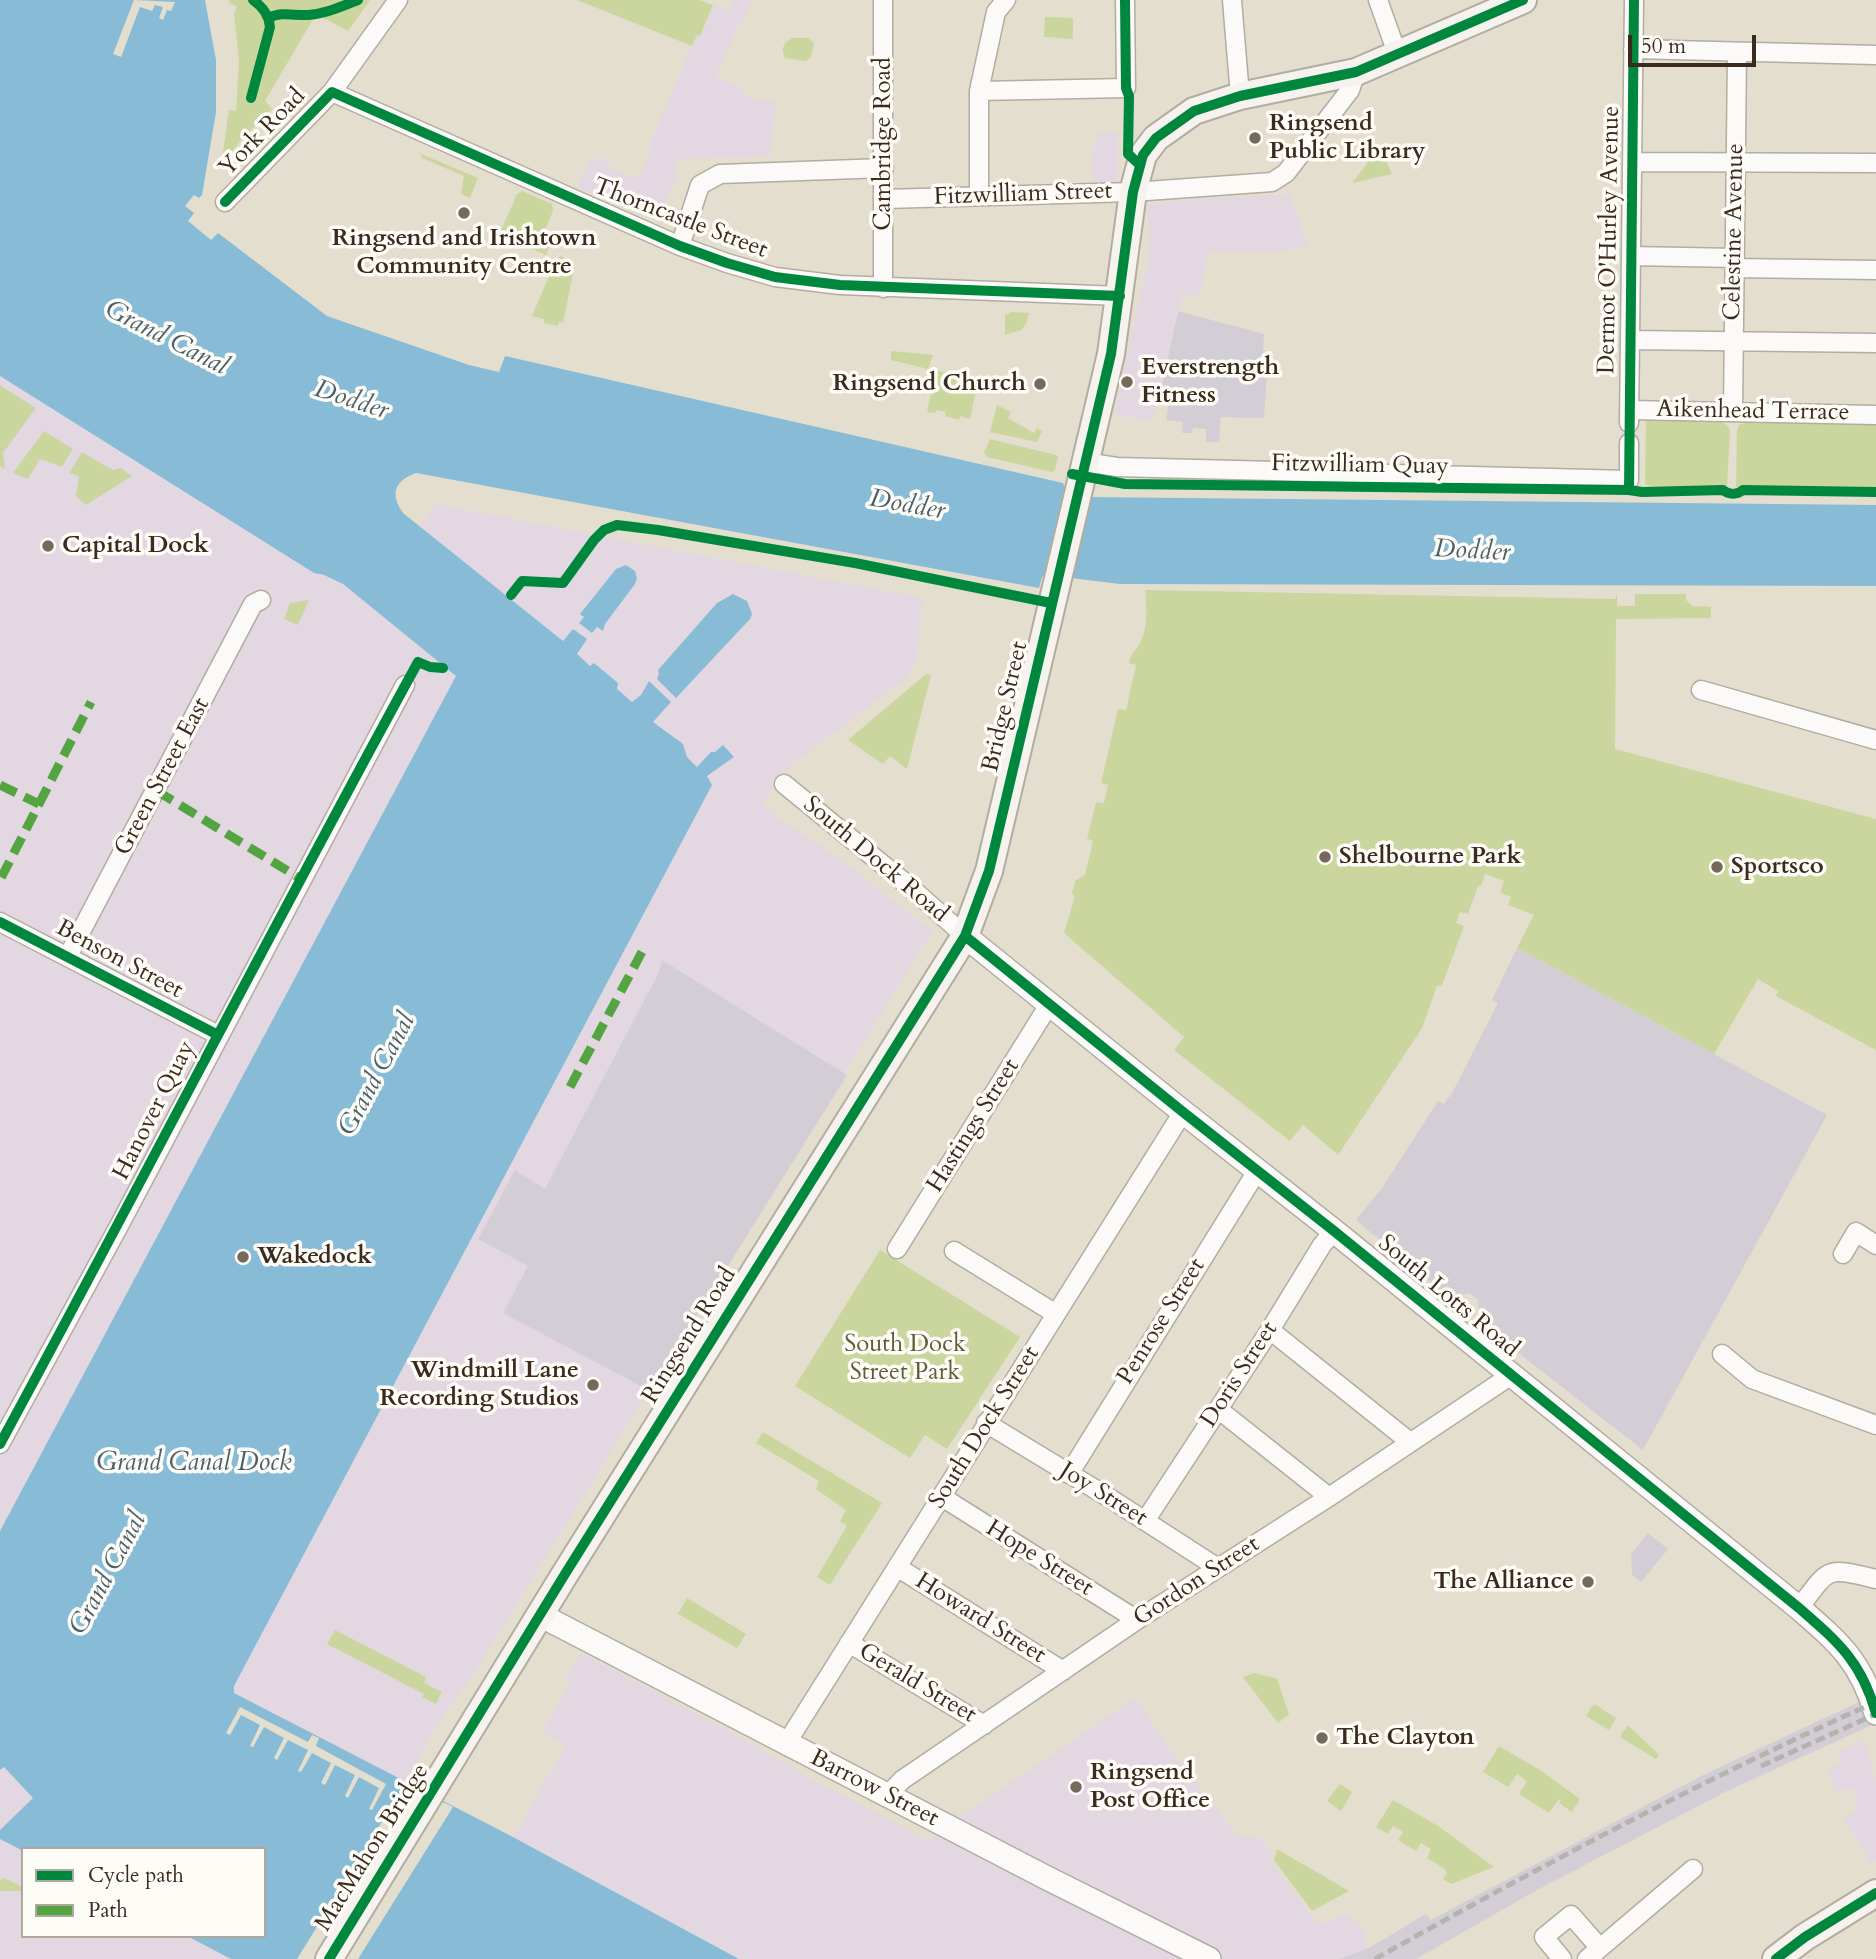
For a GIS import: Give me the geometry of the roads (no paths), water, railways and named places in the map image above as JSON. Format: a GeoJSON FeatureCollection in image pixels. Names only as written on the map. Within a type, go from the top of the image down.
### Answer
{"type":"FeatureCollection","features":[{"type":"Feature","properties":{"kind":"main road","name":"Bridge Street"},"geometry":{"type":"LineString","coordinates":[[965,936],[989,872],[1111,354],[1139,164],[1156,138],[1194,111],[1240,96],[1356,72],[1398,56],[1496,6],[1522,0]]}},
{"type":"Feature","properties":{"kind":"main road","name":"Ringsend Road"},"geometry":{"type":"LineString","coordinates":[[452,1760],[965,936]]}},
{"type":"Feature","properties":{"kind":"main road","name":"MacMahon Bridge"},"geometry":{"type":"LineString","coordinates":[[330,1959],[452,1760]]}},
{"type":"Feature","properties":{"kind":"main road"},"geometry":{"type":"LineString","coordinates":[[1776,1959],[1805,1937],[1876,1893]]}},
{"type":"Feature","properties":{"kind":"street","name":"York Road"},"geometry":{"type":"LineString","coordinates":[[225,202],[332,92],[398,0]]}},
{"type":"Feature","properties":{"kind":"street","name":"Cambridge Road"},"geometry":{"type":"LineString","coordinates":[[883,0],[883,288]]}},
{"type":"Feature","properties":{"kind":"street"},"geometry":{"type":"LineString","coordinates":[[979,196],[979,91],[996,12],[1006,0]]}},
{"type":"Feature","properties":{"kind":"street"},"geometry":{"type":"LineString","coordinates":[[979,91],[1126,88],[1125,0]]}},
{"type":"Feature","properties":{"kind":"street"},"geometry":{"type":"LineString","coordinates":[[1231,0],[1240,96]]}},
{"type":"Feature","properties":{"kind":"street"},"geometry":{"type":"LineString","coordinates":[[1378,0],[1398,56]]}},
{"type":"Feature","properties":{"kind":"street","name":"Dermot O'Hurley Avenue"},"geometry":{"type":"LineString","coordinates":[[1630,416],[1634,0]]}},
{"type":"Feature","properties":{"kind":"street"},"geometry":{"type":"LineString","coordinates":[[1633,48],[1876,55]]}},
{"type":"Feature","properties":{"kind":"street","name":"Celestine Avenue"},"geometry":{"type":"LineString","coordinates":[[1733,412],[1737,52]]}},
{"type":"Feature","properties":{"kind":"street","name":"Fitzwilliam Street"},"geometry":{"type":"LineString","coordinates":[[885,199],[1133,192],[1272,182],[1286,173],[1350,90],[1356,72]]}},
{"type":"Feature","properties":{"kind":"street","name":"Thorncastle Street"},"geometry":{"type":"LineString","coordinates":[[332,92],[680,246],[775,277],[883,288],[1120,296]]}},
{"type":"Feature","properties":{"kind":"street"},"geometry":{"type":"LineString","coordinates":[[1632,162],[1876,163]]}},
{"type":"Feature","properties":{"kind":"street"},"geometry":{"type":"LineString","coordinates":[[680,246],[700,186],[720,174],[884,168]]}},
{"type":"Feature","properties":{"kind":"street"},"geometry":{"type":"LineString","coordinates":[[1631,256],[1876,270]]}},
{"type":"Feature","properties":{"kind":"street"},"geometry":{"type":"LineString","coordinates":[[1630,340],[1876,343]]}},
{"type":"Feature","properties":{"kind":"street","name":"Aikenhead Terrace"},"geometry":{"type":"LineString","coordinates":[[1630,416],[1733,412],[1876,415]]}},
{"type":"Feature","properties":{"kind":"street","name":"Fitzwilliam Quay"},"geometry":{"type":"LineString","coordinates":[[1084,462],[1117,467],[1629,480],[1629,443]]}},
{"type":"Feature","properties":{"kind":"street","name":"Green Street East"},"geometry":{"type":"LineString","coordinates":[[68,956],[253,604],[261,600]]}},
{"type":"Feature","properties":{"kind":"street","name":"Hanover Quay"},"geometry":{"type":"LineString","coordinates":[[0,1444],[120,1224],[405,685]]}},
{"type":"Feature","properties":{"kind":"street"},"geometry":{"type":"LineString","coordinates":[[1701,690],[1876,740]]}},
{"type":"Feature","properties":{"kind":"street","name":"South Dock Road"},"geometry":{"type":"LineString","coordinates":[[784,783],[965,936]]}},
{"type":"Feature","properties":{"kind":"street","name":"Benson Street"},"geometry":{"type":"LineString","coordinates":[[0,922],[218,1035]]}},
{"type":"Feature","properties":{"kind":"street","name":"South Lotts Road"},"geometry":{"type":"LineString","coordinates":[[965,936],[1799,1608],[1853,1660],[1869,1690],[1876,1713]]}},
{"type":"Feature","properties":{"kind":"street","name":"Hastings Street"},"geometry":{"type":"LineString","coordinates":[[897,1249],[1051,1003]]}},
{"type":"Feature","properties":{"kind":"street","name":"South Dock Street"},"geometry":{"type":"LineString","coordinates":[[786,1744],[1183,1112]]}},
{"type":"Feature","properties":{"kind":"street","name":"Penrose Street"},"geometry":{"type":"LineString","coordinates":[[1069,1474],[1256,1171]]}},
{"type":"Feature","properties":{"kind":"street","name":"Doris Street"},"geometry":{"type":"LineString","coordinates":[[1145,1521],[1270,1330],[1322,1244],[1334,1231]]}},
{"type":"Feature","properties":{"kind":"street"},"geometry":{"type":"LineString","coordinates":[[1843,1254],[1856,1232],[1876,1245]]}},
{"type":"Feature","properties":{"kind":"street"},"geometry":{"type":"LineString","coordinates":[[954,1251],[1056,1314]]}},
{"type":"Feature","properties":{"kind":"street"},"geometry":{"type":"LineString","coordinates":[[1270,1330],[1410,1442]]}},
{"type":"Feature","properties":{"kind":"street"},"geometry":{"type":"LineString","coordinates":[[1722,1354],[1752,1379],[1876,1425]]}},
{"type":"Feature","properties":{"kind":"street","name":"Gordon Street"},"geometry":{"type":"LineString","coordinates":[[888,1795],[902,1780],[1137,1620],[1329,1497],[1510,1376]]}},
{"type":"Feature","properties":{"kind":"street"},"geometry":{"type":"LineString","coordinates":[[1218,1409],[1329,1497]]}},
{"type":"Feature","properties":{"kind":"street","name":"Joy Street"},"geometry":{"type":"LineString","coordinates":[[986,1423],[1218,1568]]}},
{"type":"Feature","properties":{"kind":"street","name":"Hope Street"},"geometry":{"type":"LineString","coordinates":[[942,1497],[1137,1620]]}},
{"type":"Feature","properties":{"kind":"street","name":"Howard Street"},"geometry":{"type":"LineString","coordinates":[[897,1567],[1063,1671]]}},
{"type":"Feature","properties":{"kind":"street"},"geometry":{"type":"LineString","coordinates":[[1799,1608],[1822,1578],[1831,1572],[1840,1570],[1876,1579]]}},
{"type":"Feature","properties":{"kind":"street","name":"Barrow Street"},"geometry":{"type":"LineString","coordinates":[[540,1615],[786,1744],[1209,1959]]}},
{"type":"Feature","properties":{"kind":"street","name":"Gerald Street"},"geometry":{"type":"LineString","coordinates":[[849,1643],[984,1725]]}},
{"type":"Feature","properties":{"kind":"street"},"geometry":{"type":"LineString","coordinates":[[1562,1959],[1544,1937],[1571,1915],[1594,1953],[1693,1869]]}},
{"type":"Feature","properties":{"kind":"water"},"geometry":{"type":"Polygon","coordinates":[[[0,0],[205,0],[216,60],[216,112],[202,195],[199,198],[194,195],[185,206],[194,213],[188,221],[211,240],[218,233],[327,316],[469,365],[499,372],[505,356],[1063,483],[1066,492],[1087,497],[1876,505],[1876,586],[1120,584],[1046,575],[1042,577],[1039,588],[416,473],[403,480],[396,489],[396,500],[403,513],[563,641],[573,629],[587,639],[577,654],[590,666],[594,663],[618,683],[617,689],[632,702],[641,695],[649,681],[671,702],[653,722],[683,744],[687,757],[697,767],[711,752],[723,745],[734,757],[707,776],[712,785],[234,1686],[234,1693],[513,1837],[739,1959],[231,1959],[191,1938],[266,1938],[266,1847],[21,1847],[21,1850],[0,1839],[0,1830],[33,1798],[4,1767],[0,1770],[0,1531],[456,676],[343,584],[314,573],[0,376],[0,0]]]}},
{"type":"Feature","properties":{"kind":"water"},"geometry":{"type":"Polygon","coordinates":[[[626,565],[635,571],[635,584],[605,624],[603,631],[597,627],[592,633],[579,623],[584,617],[580,614],[616,569],[626,565]]]}},
{"type":"Feature","properties":{"kind":"water"},"geometry":{"type":"Polygon","coordinates":[[[733,594],[747,601],[752,614],[750,619],[676,698],[657,679],[658,670],[717,603],[733,594]]]}},
{"type":"Feature","properties":{"kind":"railway"},"geometry":{"type":"LineString","coordinates":[[1375,1959],[1622,1825],[1876,1702]]}},
{"type":"Feature","properties":{"kind":"railway"},"geometry":{"type":"LineString","coordinates":[[1761,1766],[1876,1714]]}},
{"type":"Feature","properties":{"kind":"place","name":"Ringsend Public Library"},"geometry":{"type":"Point","coordinates":[1255,138]}},
{"type":"Feature","properties":{"kind":"place","name":"Ringsend and Irishtown Community Centre"},"geometry":{"type":"Point","coordinates":[464,213]}},
{"type":"Feature","properties":{"kind":"place","name":"Everstrength Fitness"},"geometry":{"type":"Point","coordinates":[1127,382]}},
{"type":"Feature","properties":{"kind":"place","name":"Ringsend Church"},"geometry":{"type":"Point","coordinates":[1040,384]}},
{"type":"Feature","properties":{"kind":"place","name":"Capital Dock"},"geometry":{"type":"Point","coordinates":[48,546]}},
{"type":"Feature","properties":{"kind":"place","name":"Shelbourne Park"},"geometry":{"type":"Point","coordinates":[1325,857]}},
{"type":"Feature","properties":{"kind":"place","name":"Sportsco"},"geometry":{"type":"Point","coordinates":[1717,867]}},
{"type":"Feature","properties":{"kind":"place","name":"Wakedock"},"geometry":{"type":"Point","coordinates":[243,1257]}},
{"type":"Feature","properties":{"kind":"place","name":"Windmill Lane Recording Studios"},"geometry":{"type":"Point","coordinates":[593,1385]}},
{"type":"Feature","properties":{"kind":"place","name":"The Alliance"},"geometry":{"type":"Point","coordinates":[1588,1582]}},
{"type":"Feature","properties":{"kind":"place","name":"The Clayton"},"geometry":{"type":"Point","coordinates":[1322,1738]}},
{"type":"Feature","properties":{"kind":"place","name":"Ringsend Post Office"},"geometry":{"type":"Point","coordinates":[1076,1787]}},
{"type":"Feature","properties":{"kind":"water label","name":"Grand Canal"},"geometry":{"type":"Point","coordinates":[166,339]}},
{"type":"Feature","properties":{"kind":"water label","name":"Dodder"},"geometry":{"type":"Point","coordinates":[351,401]}},
{"type":"Feature","properties":{"kind":"water label","name":"Dodder"},"geometry":{"type":"Point","coordinates":[907,506]}},
{"type":"Feature","properties":{"kind":"water label","name":"Dodder"},"geometry":{"type":"Point","coordinates":[1472,552]}},
{"type":"Feature","properties":{"kind":"water label","name":"Grand Canal"},"geometry":{"type":"Point","coordinates":[378,1075]}},
{"type":"Feature","properties":{"kind":"water label","name":"Grand Canal Dock"},"geometry":{"type":"Point","coordinates":[194,1464]}},
{"type":"Feature","properties":{"kind":"water label","name":"Grand Canal"},"geometry":{"type":"Point","coordinates":[109,1574]}},
{"type":"Feature","properties":{"kind":"park label","name":"South Dock Street Park"},"geometry":{"type":"Point","coordinates":[905,1359]}}]}
